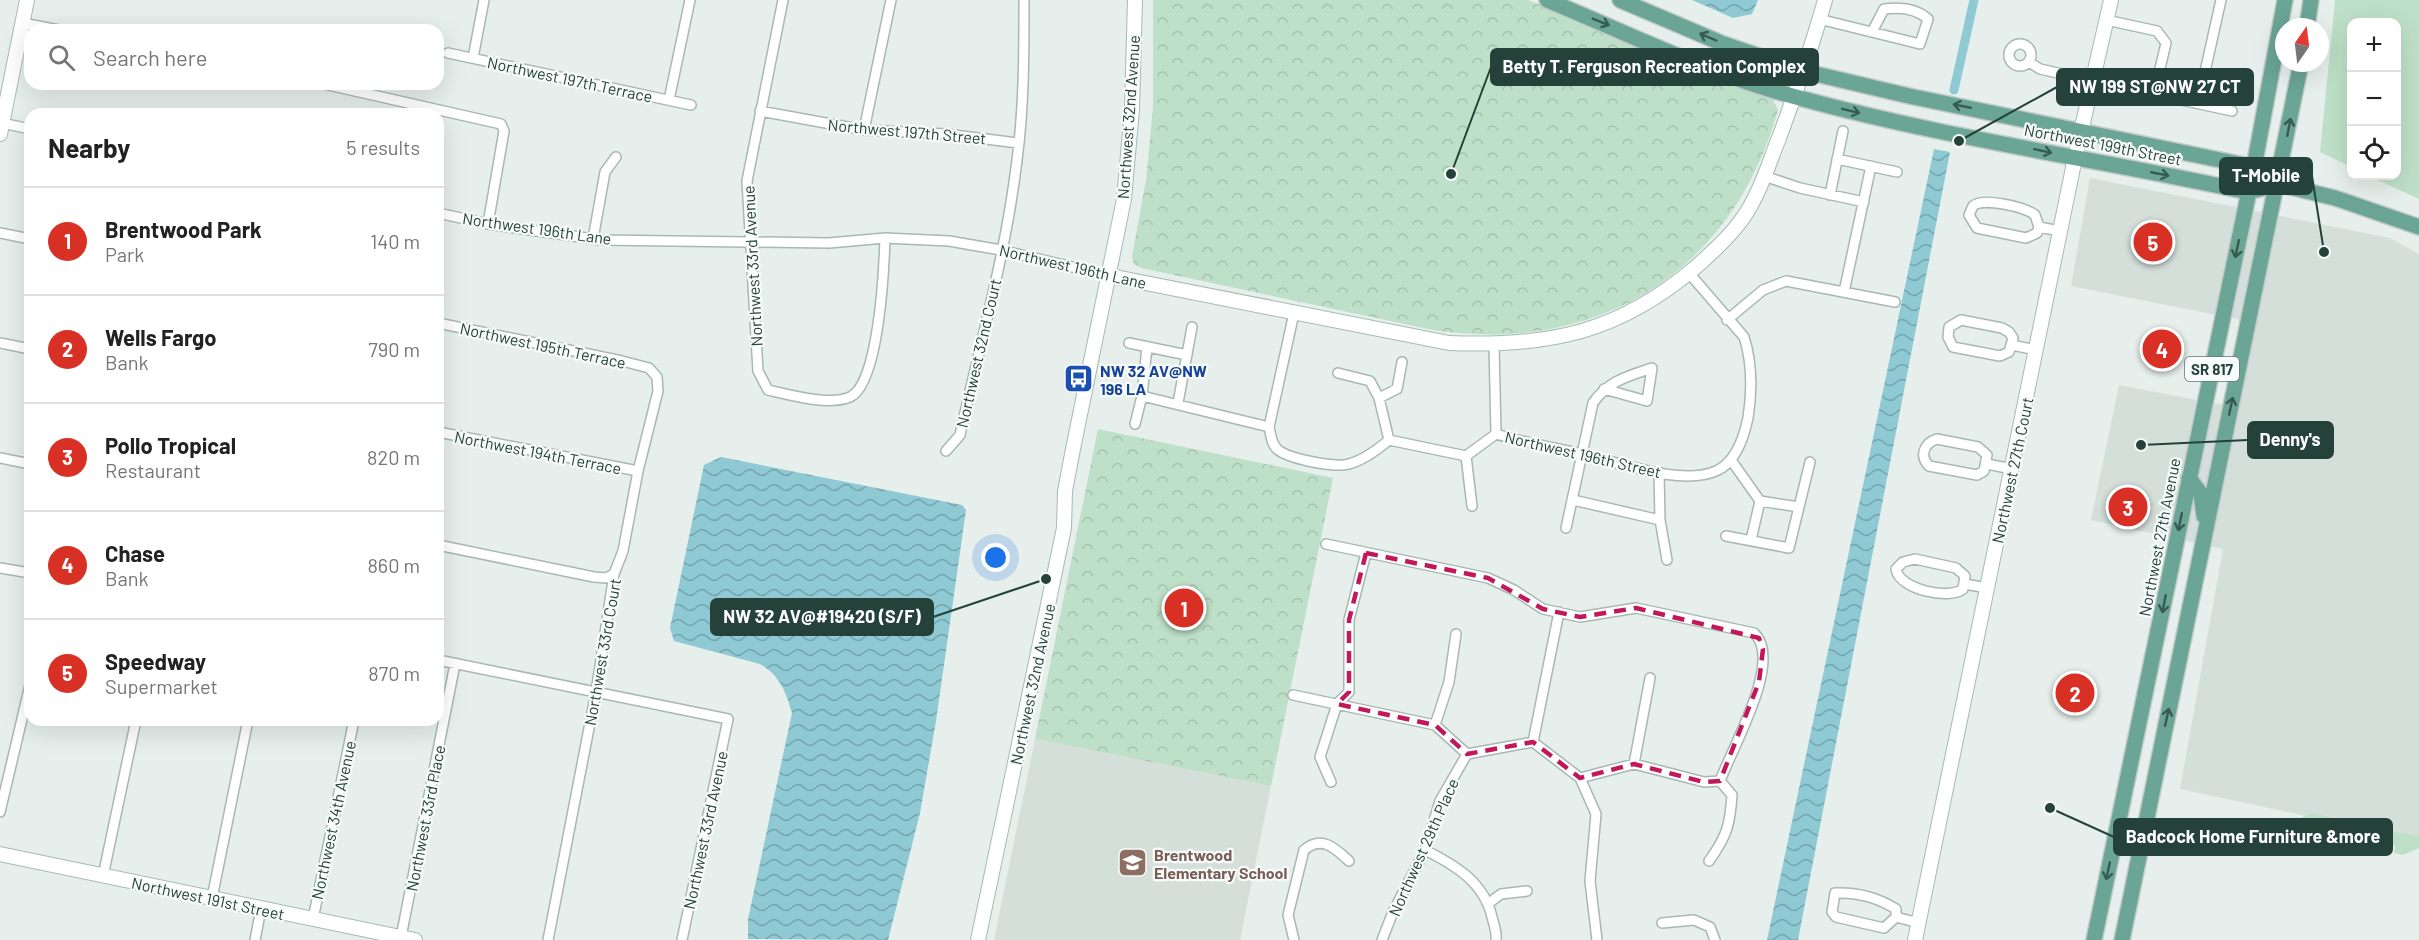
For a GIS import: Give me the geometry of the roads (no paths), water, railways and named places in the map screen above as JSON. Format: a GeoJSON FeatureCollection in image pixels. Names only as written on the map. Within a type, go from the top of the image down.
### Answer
{"type":"FeatureCollection","features":[{"type":"Feature","properties":{"kind":"main road","name":"Northwest 199th Street"},"geometry":{"type":"LineString","coordinates":[[1547,0],[1716,70],[1794,97],[1898,122],[2248,192],[2278,184]]}},
{"type":"Feature","properties":{"kind":"main road","name":"Northwest 199th Street"},"geometry":{"type":"LineString","coordinates":[[1620,0],[1721,43],[1803,71],[1909,96],[2254,167],[2278,184],[2335,198],[2419,227]]}},
{"type":"Feature","properties":{"kind":"main road","name":"Northwest 27th Avenue"},"geometry":{"type":"LineString","coordinates":[[2094,940],[2254,167],[2284,0]]}},
{"type":"Feature","properties":{"kind":"main road"},"geometry":{"type":"LineString","coordinates":[[2308,18],[2311,0]]}},
{"type":"Feature","properties":{"kind":"main road","name":"SR 817"},"geometry":{"type":"LineString","coordinates":[[2122,940],[2299,72]]}},
{"type":"Feature","properties":{"kind":"main road"},"geometry":{"type":"LineString","coordinates":[[2189,478],[2201,494],[2205,531]]}},
{"type":"Feature","properties":{"kind":"street"},"geometry":{"type":"LineString","coordinates":[[24,0],[22,23],[1,129],[24,129]]}},
{"type":"Feature","properties":{"kind":"street"},"geometry":{"type":"LineString","coordinates":[[473,58],[484,0]]}},
{"type":"Feature","properties":{"kind":"street"},"geometry":{"type":"LineString","coordinates":[[669,100],[690,0]]}},
{"type":"Feature","properties":{"kind":"street","name":"Northwest 33rd Avenue"},"geometry":{"type":"LineString","coordinates":[[783,0],[747,181],[758,371],[768,390],[819,399],[843,399],[852,396],[865,380],[880,310],[885,238]]}},
{"type":"Feature","properties":{"kind":"street"},"geometry":{"type":"LineString","coordinates":[[864,130],[891,0]]}},
{"type":"Feature","properties":{"kind":"street","name":"Northwest 32nd Court"},"geometry":{"type":"LineString","coordinates":[[946,451],[960,435],[1001,250],[1022,113],[1024,0]]}},
{"type":"Feature","properties":{"kind":"street","name":"Northwest 32nd Avenue"},"geometry":{"type":"LineString","coordinates":[[978,940],[1064,528],[1065,491],[1110,276],[1129,153],[1135,0]]}},
{"type":"Feature","properties":{"kind":"street","name":"Northwest 196th Lane"},"geometry":{"type":"LineString","coordinates":[[444,214],[488,224],[592,239],[828,243],[885,238],[949,241],[1001,250],[1110,276],[1449,343],[1494,345],[1548,340],[1613,321],[1661,295],[1716,249],[1751,207],[1794,97],[1825,0]]}},
{"type":"Feature","properties":{"kind":"street","name":"Northwest 27th Court"},"geometry":{"type":"LineString","coordinates":[[1915,940],[2075,158],[2111,0]]}},
{"type":"Feature","properties":{"kind":"street"},"geometry":{"type":"LineString","coordinates":[[2198,103],[2221,0]]}},
{"type":"Feature","properties":{"kind":"street"},"geometry":{"type":"LineString","coordinates":[[1820,19],[1872,32],[1920,44],[1928,19],[1921,13],[1897,7],[1884,9],[1872,32]]}},
{"type":"Feature","properties":{"kind":"street"},"geometry":{"type":"LineString","coordinates":[[2106,20],[2157,31],[2166,42],[2154,94],[2232,111]]}},
{"type":"Feature","properties":{"kind":"street"},"geometry":{"type":"LineString","coordinates":[[22,23],[27,24]]}},
{"type":"Feature","properties":{"kind":"street","name":"Northwest 197th Terrace"},"geometry":{"type":"LineString","coordinates":[[448,53],[691,105]]}},
{"type":"Feature","properties":{"kind":"street"},"geometry":{"type":"LineString","coordinates":[[2029,62],[2040,69],[2093,81]]}},
{"type":"Feature","properties":{"kind":"street"},"geometry":{"type":"LineString","coordinates":[[352,90],[436,108]]}},
{"type":"Feature","properties":{"kind":"street"},"geometry":{"type":"LineString","coordinates":[[444,110],[492,120],[501,124],[504,131],[488,224]]}},
{"type":"Feature","properties":{"kind":"street","name":"Northwest 197th Street"},"geometry":{"type":"LineString","coordinates":[[760,111],[864,130],[946,134],[1018,143]]}},
{"type":"Feature","properties":{"kind":"street"},"geometry":{"type":"LineString","coordinates":[[1830,195],[1843,131]]}},
{"type":"Feature","properties":{"kind":"street"},"geometry":{"type":"LineString","coordinates":[[592,239],[605,172],[616,157]]}},
{"type":"Feature","properties":{"kind":"street"},"geometry":{"type":"LineString","coordinates":[[1838,159],[1897,172]]}},
{"type":"Feature","properties":{"kind":"street"},"geometry":{"type":"LineString","coordinates":[[1844,292],[1871,166]]}},
{"type":"Feature","properties":{"kind":"street"},"geometry":{"type":"LineString","coordinates":[[1764,176],[1864,202]]}},
{"type":"Feature","properties":{"kind":"street"},"geometry":{"type":"LineString","coordinates":[[1982,201],[2031,212],[2039,220],[2038,227],[2037,233],[2026,238],[1977,228],[1969,215],[1973,206],[1982,201]]}},
{"type":"Feature","properties":{"kind":"street"},"geometry":{"type":"LineString","coordinates":[[2038,227],[2060,231]]}},
{"type":"Feature","properties":{"kind":"street"},"geometry":{"type":"LineString","coordinates":[[0,233],[24,238]]}},
{"type":"Feature","properties":{"kind":"street"},"geometry":{"type":"LineString","coordinates":[[1689,273],[1727,320],[1744,337],[1748,349],[1751,398],[1745,434],[1731,460],[1760,501],[1798,507]]}},
{"type":"Feature","properties":{"kind":"street"},"geometry":{"type":"LineString","coordinates":[[1727,320],[1763,290],[1786,281],[1895,302]]}},
{"type":"Feature","properties":{"kind":"street"},"geometry":{"type":"LineString","coordinates":[[1294,313],[1269,427],[1271,440],[1276,448],[1287,455],[1333,465],[1349,464],[1374,453],[1389,440]]}},
{"type":"Feature","properties":{"kind":"street"},"geometry":{"type":"LineString","coordinates":[[1961,320],[2002,328],[2012,335],[2012,345],[2009,352],[2000,356],[1959,349],[1949,342],[1948,332],[1951,324],[1961,320]]}},
{"type":"Feature","properties":{"kind":"street","name":"Northwest 195th Terrace"},"geometry":{"type":"LineString","coordinates":[[444,324],[649,368]]}},
{"type":"Feature","properties":{"kind":"street"},"geometry":{"type":"LineString","coordinates":[[1178,403],[1192,327]]}},
{"type":"Feature","properties":{"kind":"street"},"geometry":{"type":"LineString","coordinates":[[0,343],[24,348]]}},
{"type":"Feature","properties":{"kind":"street"},"geometry":{"type":"LineString","coordinates":[[1129,343],[1187,355]]}},
{"type":"Feature","properties":{"kind":"street"},"geometry":{"type":"LineString","coordinates":[[1494,345],[1496,434]]}},
{"type":"Feature","properties":{"kind":"street"},"geometry":{"type":"LineString","coordinates":[[2012,345],[2036,350]]}},
{"type":"Feature","properties":{"kind":"street"},"geometry":{"type":"LineString","coordinates":[[1135,424],[1142,396],[1147,347]]}},
{"type":"Feature","properties":{"kind":"street"},"geometry":{"type":"LineString","coordinates":[[1379,398],[1397,388],[1402,362]]}},
{"type":"Feature","properties":{"kind":"street","name":"Northwest 33rd Court"},"geometry":{"type":"LineString","coordinates":[[548,940],[596,692],[615,574],[623,551],[638,471],[658,391],[657,377],[649,368]]}},
{"type":"Feature","properties":{"kind":"street"},"geometry":{"type":"LineString","coordinates":[[1566,528],[1593,403],[1604,389],[1616,380],[1652,368],[1647,401],[1604,389]]}},
{"type":"Feature","properties":{"kind":"street"},"geometry":{"type":"LineString","coordinates":[[1338,373],[1370,381],[1379,398],[1389,440]]}},
{"type":"Feature","properties":{"kind":"street"},"geometry":{"type":"LineString","coordinates":[[1142,396],[1269,427]]}},
{"type":"Feature","properties":{"kind":"street","name":"Northwest 194th Terrace"},"geometry":{"type":"LineString","coordinates":[[444,433],[638,471]]}},
{"type":"Feature","properties":{"kind":"street","name":"Northwest 196th Street"},"geometry":{"type":"LineString","coordinates":[[1466,456],[1496,434],[1659,472],[1698,476],[1717,471],[1731,460]]}},
{"type":"Feature","properties":{"kind":"street"},"geometry":{"type":"LineString","coordinates":[[1389,440],[1466,456],[1472,506]]}},
{"type":"Feature","properties":{"kind":"street"},"geometry":{"type":"LineString","coordinates":[[1937,440],[1978,447],[1987,455],[1987,464],[1984,471],[1977,475],[1936,468],[1926,462],[1924,452],[1928,444],[1937,440]]}},
{"type":"Feature","properties":{"kind":"street"},"geometry":{"type":"LineString","coordinates":[[0,458],[24,463]]}},
{"type":"Feature","properties":{"kind":"street"},"geometry":{"type":"LineString","coordinates":[[1726,536],[1789,548],[1810,462]]}},
{"type":"Feature","properties":{"kind":"street"},"geometry":{"type":"LineString","coordinates":[[1987,464],[2012,469]]}},
{"type":"Feature","properties":{"kind":"street"},"geometry":{"type":"LineString","coordinates":[[1659,472],[1660,520],[1667,560]]}},
{"type":"Feature","properties":{"kind":"street"},"geometry":{"type":"LineString","coordinates":[[1573,500],[1660,520]]}},
{"type":"Feature","properties":{"kind":"street"},"geometry":{"type":"LineString","coordinates":[[1751,540],[1760,501]]}},
{"type":"Feature","properties":{"kind":"street"},"geometry":{"type":"LineString","coordinates":[[1326,544],[1488,578],[1514,590],[1543,609],[1580,617],[1636,608],[1754,633],[1759,638],[1763,649],[1759,682],[1746,724],[1727,761],[1720,781]]}},
{"type":"Feature","properties":{"kind":"street"},"geometry":{"type":"LineString","coordinates":[[444,546],[594,577],[606,578],[615,574]]}},
{"type":"Feature","properties":{"kind":"street"},"geometry":{"type":"LineString","coordinates":[[1331,782],[1320,757],[1337,704],[1349,692],[1349,620],[1366,553]]}},
{"type":"Feature","properties":{"kind":"street"},"geometry":{"type":"LineString","coordinates":[[1915,559],[1959,569],[1965,576],[1965,584],[1963,589],[1956,593],[1914,587],[1901,582],[1896,569],[1903,562],[1915,559]]}},
{"type":"Feature","properties":{"kind":"street"},"geometry":{"type":"LineString","coordinates":[[0,568],[24,572]]}},
{"type":"Feature","properties":{"kind":"street"},"geometry":{"type":"LineString","coordinates":[[1965,584],[1988,588]]}},
{"type":"Feature","properties":{"kind":"street"},"geometry":{"type":"LineString","coordinates":[[1533,742],[1559,612]]}},
{"type":"Feature","properties":{"kind":"street"},"geometry":{"type":"LineString","coordinates":[[1435,725],[1449,682],[1456,634]]}},
{"type":"Feature","properties":{"kind":"street"},"geometry":{"type":"LineString","coordinates":[[444,661],[596,692]]}},
{"type":"Feature","properties":{"kind":"street","name":"Northwest 33rd Place"},"geometry":{"type":"LineString","coordinates":[[444,724],[456,664]]}},
{"type":"Feature","properties":{"kind":"street"},"geometry":{"type":"LineString","coordinates":[[1634,764],[1650,678]]}},
{"type":"Feature","properties":{"kind":"street","name":"Northwest 33rd Avenue"},"geometry":{"type":"LineString","coordinates":[[596,692],[728,719],[682,940]]}},
{"type":"Feature","properties":{"kind":"street"},"geometry":{"type":"LineString","coordinates":[[1293,695],[1435,725],[1467,754],[1533,742],[1580,778],[1596,814],[1590,881],[1597,940]]}},
{"type":"Feature","properties":{"kind":"street"},"geometry":{"type":"LineString","coordinates":[[0,812],[24,710]]}},
{"type":"Feature","properties":{"kind":"street"},"geometry":{"type":"LineString","coordinates":[[103,876],[135,726]]}},
{"type":"Feature","properties":{"kind":"street"},"geometry":{"type":"LineString","coordinates":[[212,898],[247,726]]}},
{"type":"Feature","properties":{"kind":"street","name":"Northwest 34th Avenue"},"geometry":{"type":"LineString","coordinates":[[313,919],[353,726]]}},
{"type":"Feature","properties":{"kind":"street","name":"Northwest 33rd Place"},"geometry":{"type":"LineString","coordinates":[[401,937],[444,726]]}},
{"type":"Feature","properties":{"kind":"street","name":"Northwest 29th Place"},"geometry":{"type":"LineString","coordinates":[[1382,940],[1393,912],[1425,850],[1440,801],[1467,754]]}},
{"type":"Feature","properties":{"kind":"street"},"geometry":{"type":"LineString","coordinates":[[1580,778],[1634,764],[1704,782],[1720,781]]}},
{"type":"Feature","properties":{"kind":"street"},"geometry":{"type":"LineString","coordinates":[[1709,861],[1726,839],[1731,809],[1732,795],[1720,781]]}},
{"type":"Feature","properties":{"kind":"street"},"geometry":{"type":"LineString","coordinates":[[1294,940],[1288,915],[1304,850],[1312,843],[1324,843],[1332,845],[1349,861]]}},
{"type":"Feature","properties":{"kind":"street"},"geometry":{"type":"LineString","coordinates":[[1425,850],[1454,865],[1473,881],[1489,903],[1496,940]]}},
{"type":"Feature","properties":{"kind":"street","name":"Northwest 191st Street"},"geometry":{"type":"LineString","coordinates":[[0,854],[313,919],[366,935],[415,940]]}},
{"type":"Feature","properties":{"kind":"street"},"geometry":{"type":"LineString","coordinates":[[1489,903],[1501,894],[1527,891]]}},
{"type":"Feature","properties":{"kind":"street"},"geometry":{"type":"LineString","coordinates":[[1852,892],[1883,901],[1896,909],[1896,917],[1884,928],[1836,917],[1832,912],[1832,900],[1835,893],[1852,892]]}},
{"type":"Feature","properties":{"kind":"street"},"geometry":{"type":"LineString","coordinates":[[255,940],[261,909]]}},
{"type":"Feature","properties":{"kind":"street"},"geometry":{"type":"LineString","coordinates":[[1896,917],[1919,924]]}},
{"type":"Feature","properties":{"kind":"street"},"geometry":{"type":"LineString","coordinates":[[1662,923],[1694,920],[1710,927],[1715,939]]}},
{"type":"Feature","properties":{"kind":"water"},"geometry":{"type":"Polygon","coordinates":[[[1692,0],[1758,0],[1752,14],[1733,18],[1692,0]]]}},
{"type":"Feature","properties":{"kind":"water"},"geometry":{"type":"Polygon","coordinates":[[[1934,149],[1950,152],[1798,940],[1767,940],[1934,149]]]}},
{"type":"Feature","properties":{"kind":"water"},"geometry":{"type":"Polygon","coordinates":[[[721,457],[962,505],[966,510],[936,721],[920,813],[888,940],[748,939],[748,919],[792,713],[781,685],[767,668],[760,664],[674,641],[670,628],[704,465],[721,457]]]}},
{"type":"Feature","properties":{"kind":"waterway"},"geometry":{"type":"LineString","coordinates":[[1954,90],[1974,0]]}},
{"type":"Feature","properties":{"kind":"place","name":"NW 199 ST@NW 27 CT"},"geometry":{"type":"Point","coordinates":[1959,141]}},
{"type":"Feature","properties":{"kind":"place","name":"Betty T. Ferguson Recreation Complex"},"geometry":{"type":"Point","coordinates":[1451,174]}},
{"type":"Feature","properties":{"kind":"place","name":"Speedway"},"geometry":{"type":"Point","coordinates":[2153,242]}},
{"type":"Feature","properties":{"kind":"place","name":"T-Mobile"},"geometry":{"type":"Point","coordinates":[2324,252]}},
{"type":"Feature","properties":{"kind":"place","name":"Chase"},"geometry":{"type":"Point","coordinates":[2162,349]}},
{"type":"Feature","properties":{"kind":"place","name":"NW 32 AV@NW 196 LA"},"geometry":{"type":"Point","coordinates":[1079,379]}},
{"type":"Feature","properties":{"kind":"place","name":"Denny's"},"geometry":{"type":"Point","coordinates":[2141,445]}},
{"type":"Feature","properties":{"kind":"place","name":"Pollo Tropical"},"geometry":{"type":"Point","coordinates":[2128,507]}},
{"type":"Feature","properties":{"kind":"place","name":"NW 32 AV@#19420 (S/F)"},"geometry":{"type":"Point","coordinates":[1046,579]}},
{"type":"Feature","properties":{"kind":"place","name":"Brentwood Park"},"geometry":{"type":"Point","coordinates":[1184,608]}},
{"type":"Feature","properties":{"kind":"place","name":"Wells Fargo"},"geometry":{"type":"Point","coordinates":[2075,693]}},
{"type":"Feature","properties":{"kind":"place","name":"Badcock Home Furniture &more"},"geometry":{"type":"Point","coordinates":[2050,808]}},
{"type":"Feature","properties":{"kind":"place","name":"Brentwood Elementary School"},"geometry":{"type":"Point","coordinates":[1133,863]}}]}
